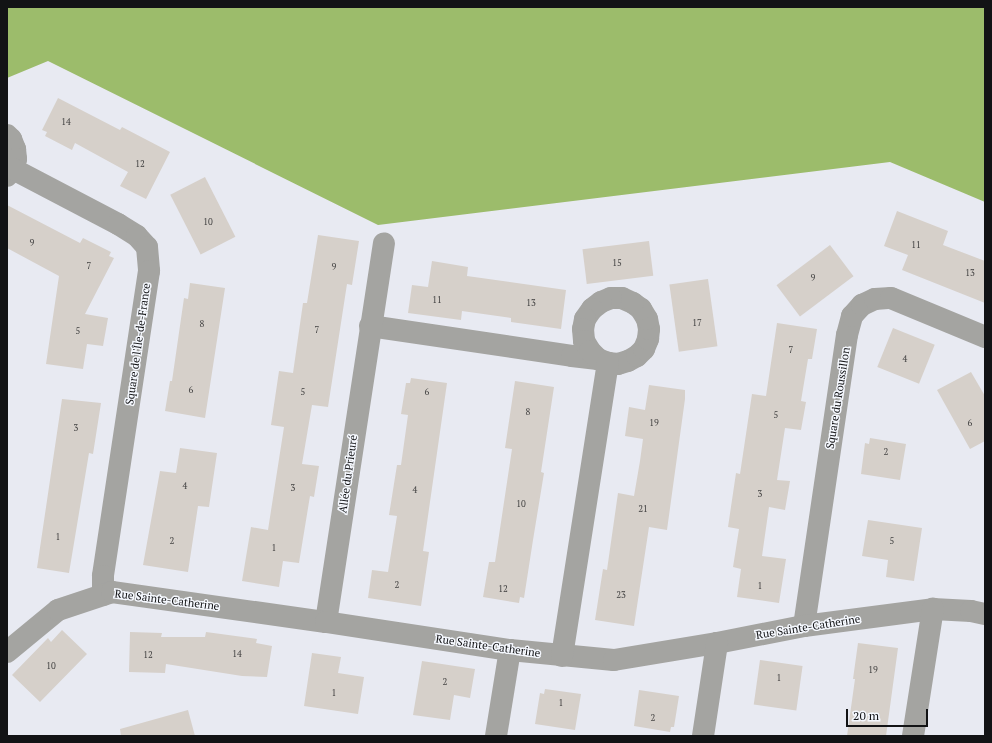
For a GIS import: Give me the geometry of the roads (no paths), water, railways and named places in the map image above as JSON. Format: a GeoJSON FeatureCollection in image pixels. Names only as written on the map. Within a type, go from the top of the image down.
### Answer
{"type":"FeatureCollection","features":[{"type":"Feature","properties":{"kind":"street","name":"Square de l'Île-de-France"},"geometry":{"type":"LineString","coordinates":[[7,135],[11,139],[15,149],[16,159],[10,173],[118,224],[138,236],[147,247],[149,271],[103,576],[103,595]]}},
{"type":"Feature","properties":{"kind":"street","name":"Allée du Prieuré"},"geometry":{"type":"LineString","coordinates":[[326,622],[384,242]]}},
{"type":"Feature","properties":{"kind":"street","name":"Square du Roussillon"},"geometry":{"type":"LineString","coordinates":[[804,626],[847,335],[852,316],[862,305],[875,299],[891,298],[985,337]]}},
{"type":"Feature","properties":{"kind":"street"},"geometry":{"type":"LineString","coordinates":[[370,326],[603,361],[562,656]]}},
{"type":"Feature","properties":{"kind":"street","name":"Rue Sainte-Catherine"},"geometry":{"type":"LineString","coordinates":[[7,652],[58,610],[112,592],[510,650],[614,660],[717,643],[804,626],[933,609],[971,611],[985,614]]}},
{"type":"Feature","properties":{"kind":"street"},"geometry":{"type":"LineString","coordinates":[[913,736],[933,609]]}},
{"type":"Feature","properties":{"kind":"street"},"geometry":{"type":"LineString","coordinates":[[703,736],[717,643]]}},
{"type":"Feature","properties":{"kind":"street"},"geometry":{"type":"LineString","coordinates":[[496,736],[510,650]]}}]}
